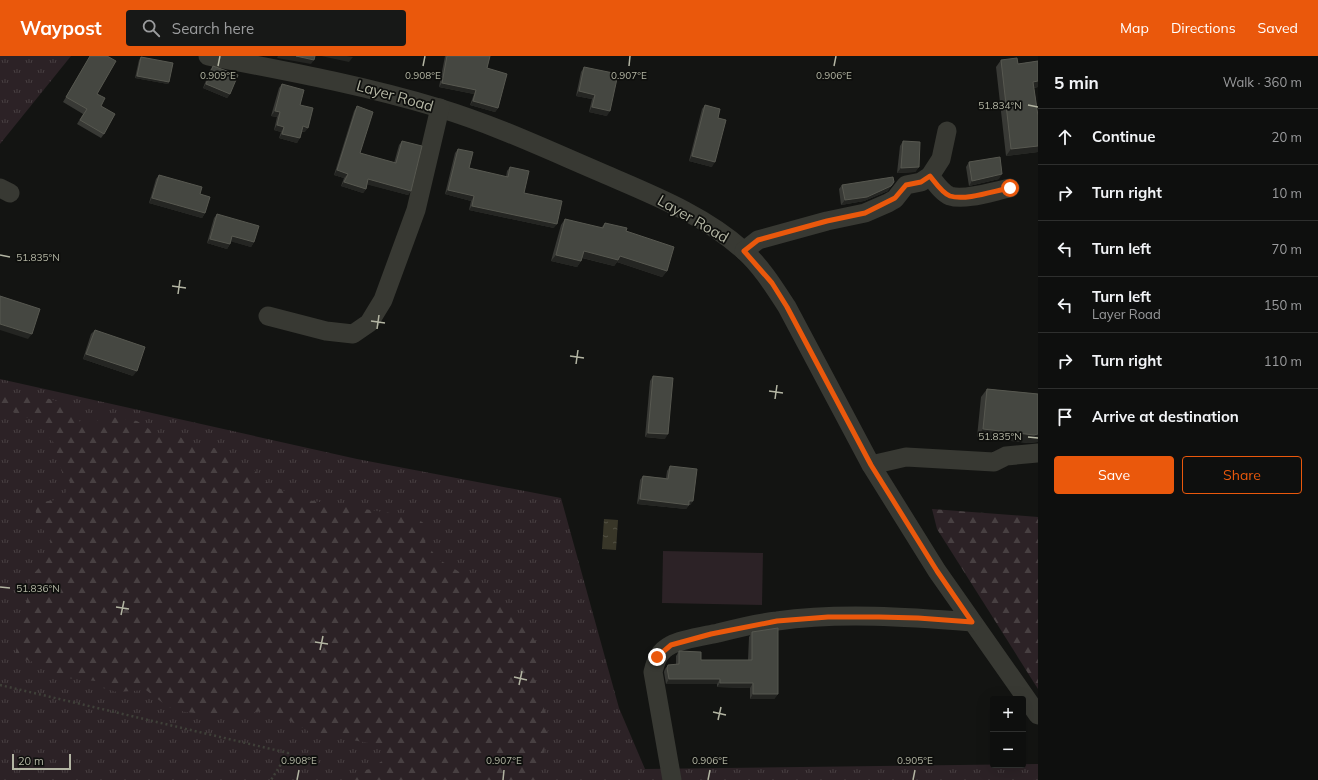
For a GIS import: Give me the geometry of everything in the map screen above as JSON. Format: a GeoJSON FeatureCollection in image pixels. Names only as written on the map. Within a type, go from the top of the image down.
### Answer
{"type":"FeatureCollection","features":[{"type":"Feature","properties":{"kind":"street","name":"Layer Road"},"geometry":{"type":"LineString","coordinates":[[208,56],[352,84],[440,108],[511,134],[656,196],[697,218],[744,251],[772,283],[787,307],[871,465],[937,571],[1038,715]]}},
{"type":"Feature","properties":{"kind":"street"},"geometry":{"type":"LineString","coordinates":[[268,316],[326,331],[353,334],[369,323],[383,300],[416,210],[440,108]]}},
{"type":"Feature","properties":{"kind":"street"},"geometry":{"type":"LineString","coordinates":[[744,251],[758,240],[827,221],[865,213],[895,198],[906,185],[921,182],[930,176],[941,159],[947,131]]}},
{"type":"Feature","properties":{"kind":"street"},"geometry":{"type":"LineString","coordinates":[[930,176],[940,189],[949,196],[968,196],[1010,188]]}},
{"type":"Feature","properties":{"kind":"street"},"geometry":{"type":"LineString","coordinates":[[871,465],[906,457],[994,462],[1006,456],[1038,453]]}},
{"type":"Feature","properties":{"kind":"street"},"geometry":{"type":"LineString","coordinates":[[672,780],[653,672],[657,657],[671,645],[711,634],[777,621],[828,617],[887,617],[972,622]]}},
{"type":"Feature","properties":{"kind":"path"},"geometry":{"type":"LineString","coordinates":[[0,685],[288,753],[271,780]]}},
{"type":"Feature","properties":{"kind":"green space"},"geometry":{"type":"Polygon","coordinates":[[[0,56],[71,56],[0,144],[0,56]]]}},
{"type":"Feature","properties":{"kind":"green space"},"geometry":{"type":"Polygon","coordinates":[[[0,379],[357,459],[561,498],[619,708],[645,769],[990,765],[990,768],[1026,768],[1026,764],[1038,764],[1038,780],[0,780],[0,379]]]}},
{"type":"Feature","properties":{"kind":"green space"},"geometry":{"type":"Polygon","coordinates":[[[0,390],[44,398],[61,403],[69,407],[82,424],[89,428],[94,428],[99,418],[112,417],[137,421],[155,433],[178,435],[192,446],[225,449],[240,466],[253,469],[268,483],[301,499],[415,517],[429,527],[430,535],[425,542],[438,559],[476,582],[530,631],[538,647],[535,681],[549,723],[539,780],[353,780],[356,772],[370,769],[385,759],[379,745],[310,732],[271,710],[227,716],[185,712],[168,707],[146,690],[117,692],[103,688],[96,681],[56,677],[45,666],[15,656],[32,575],[44,563],[52,546],[49,534],[39,527],[34,503],[63,499],[70,482],[62,472],[54,443],[38,422],[0,407],[0,390]]]}},
{"type":"Feature","properties":{"kind":"green space"},"geometry":{"type":"Polygon","coordinates":[[[932,509],[1038,517],[1038,689],[937,529],[932,509]]]}},
{"type":"Feature","properties":{"kind":"green space"},"geometry":{"type":"Polygon","coordinates":[[[663,551],[763,553],[762,605],[662,603],[663,551]]]}},
{"type":"Feature","properties":{"kind":"water"},"geometry":{"type":"Polygon","coordinates":[[[604,519],[618,520],[616,550],[602,549],[604,519]]]}},
{"type":"Feature","properties":{"kind":"building"},"geometry":{"type":"Polygon","coordinates":[[[90,56],[107,56],[116,61],[97,94],[105,98],[101,106],[115,114],[104,134],[80,120],[87,109],[66,97],[90,56]]]}},
{"type":"Feature","properties":{"kind":"building"},"geometry":{"type":"Polygon","coordinates":[[[296,56],[315,56],[314,60],[296,56]]]}},
{"type":"Feature","properties":{"kind":"building"},"geometry":{"type":"Polygon","coordinates":[[[447,56],[490,56],[487,68],[507,74],[498,108],[473,101],[476,90],[442,83],[447,56]]]}},
{"type":"Feature","properties":{"kind":"building"},"geometry":{"type":"Polygon","coordinates":[[[141,57],[173,63],[169,82],[137,76],[141,57]]]}},
{"type":"Feature","properties":{"kind":"building"},"geometry":{"type":"Polygon","coordinates":[[[1017,58],[1018,64],[1038,61],[1038,81],[1033,82],[1038,116],[1038,146],[1011,149],[1001,60],[1017,58]]]}},
{"type":"Feature","properties":{"kind":"building"},"geometry":{"type":"Polygon","coordinates":[[[213,66],[238,75],[230,94],[206,84],[213,66]]]}},
{"type":"Feature","properties":{"kind":"building"},"geometry":{"type":"Polygon","coordinates":[[[584,67],[618,74],[610,111],[592,107],[595,95],[579,91],[584,67]]]}},
{"type":"Feature","properties":{"kind":"building"},"geometry":{"type":"Polygon","coordinates":[[[282,84],[304,90],[300,105],[313,108],[308,128],[303,126],[300,138],[282,134],[284,127],[277,125],[280,112],[275,111],[282,84]]]}},
{"type":"Feature","properties":{"kind":"building"},"geometry":{"type":"Polygon","coordinates":[[[705,105],[720,109],[718,118],[726,120],[715,162],[692,156],[705,105]]]}},
{"type":"Feature","properties":{"kind":"building"},"geometry":{"type":"Polygon","coordinates":[[[357,106],[373,112],[360,153],[396,163],[402,141],[422,146],[411,191],[368,179],[366,189],[344,182],[348,174],[337,170],[357,106]]]}},
{"type":"Feature","properties":{"kind":"building"},"geometry":{"type":"Polygon","coordinates":[[[903,141],[920,142],[919,167],[901,168],[903,141]]]}},
{"type":"Feature","properties":{"kind":"building"},"geometry":{"type":"Polygon","coordinates":[[[458,149],[473,152],[469,168],[508,177],[510,167],[529,171],[524,193],[562,201],[557,224],[472,206],[474,196],[448,190],[458,149]]]}},
{"type":"Feature","properties":{"kind":"building"},"geometry":{"type":"Polygon","coordinates":[[[1000,157],[1002,174],[972,181],[969,162],[1000,157]]]}},
{"type":"Feature","properties":{"kind":"building"},"geometry":{"type":"Polygon","coordinates":[[[159,175],[202,187],[200,194],[210,197],[205,213],[152,198],[159,175]]]}},
{"type":"Feature","properties":{"kind":"building"},"geometry":{"type":"Polygon","coordinates":[[[893,177],[894,182],[891,186],[867,197],[845,200],[842,185],[893,177]]]}},
{"type":"Feature","properties":{"kind":"building"},"geometry":{"type":"Polygon","coordinates":[[[217,214],[259,226],[254,242],[232,236],[230,244],[210,239],[217,214]]]}},
{"type":"Feature","properties":{"kind":"building"},"geometry":{"type":"Polygon","coordinates":[[[565,219],[603,228],[605,223],[627,228],[626,231],[674,247],[667,271],[620,256],[618,260],[584,251],[581,261],[556,255],[565,219]]]}},
{"type":"Feature","properties":{"kind":"building"},"geometry":{"type":"Polygon","coordinates":[[[0,296],[40,309],[32,334],[0,324],[0,296]]]}},
{"type":"Feature","properties":{"kind":"building"},"geometry":{"type":"Polygon","coordinates":[[[95,330],[145,347],[137,371],[86,354],[95,330]]]}},
{"type":"Feature","properties":{"kind":"building"},"geometry":{"type":"Polygon","coordinates":[[[653,376],[673,378],[668,434],[648,433],[653,376]]]}},
{"type":"Feature","properties":{"kind":"building"},"geometry":{"type":"Polygon","coordinates":[[[987,389],[1038,394],[1038,434],[1034,435],[983,429],[987,389]]]}},
{"type":"Feature","properties":{"kind":"building"},"geometry":{"type":"Polygon","coordinates":[[[670,466],[697,469],[693,501],[689,501],[689,505],[640,499],[643,476],[668,479],[670,466]]]}},
{"type":"Feature","properties":{"kind":"building"},"geometry":{"type":"Polygon","coordinates":[[[778,628],[778,694],[753,694],[753,683],[720,683],[720,679],[669,679],[667,668],[668,665],[679,664],[679,651],[701,652],[701,660],[752,660],[752,632],[778,628]]]}},
{"type":"Feature","properties":{"kind":"route"},"geometry":{"type":"LineString","coordinates":[[657,657],[671,645],[711,634],[777,621],[828,617],[879,617],[972,622],[937,571],[871,465],[787,307],[772,283],[744,251],[758,240],[827,221],[865,213],[888,203],[895,198],[906,185],[921,182],[930,176],[940,189],[949,196],[968,196],[1010,188]]}}]}
